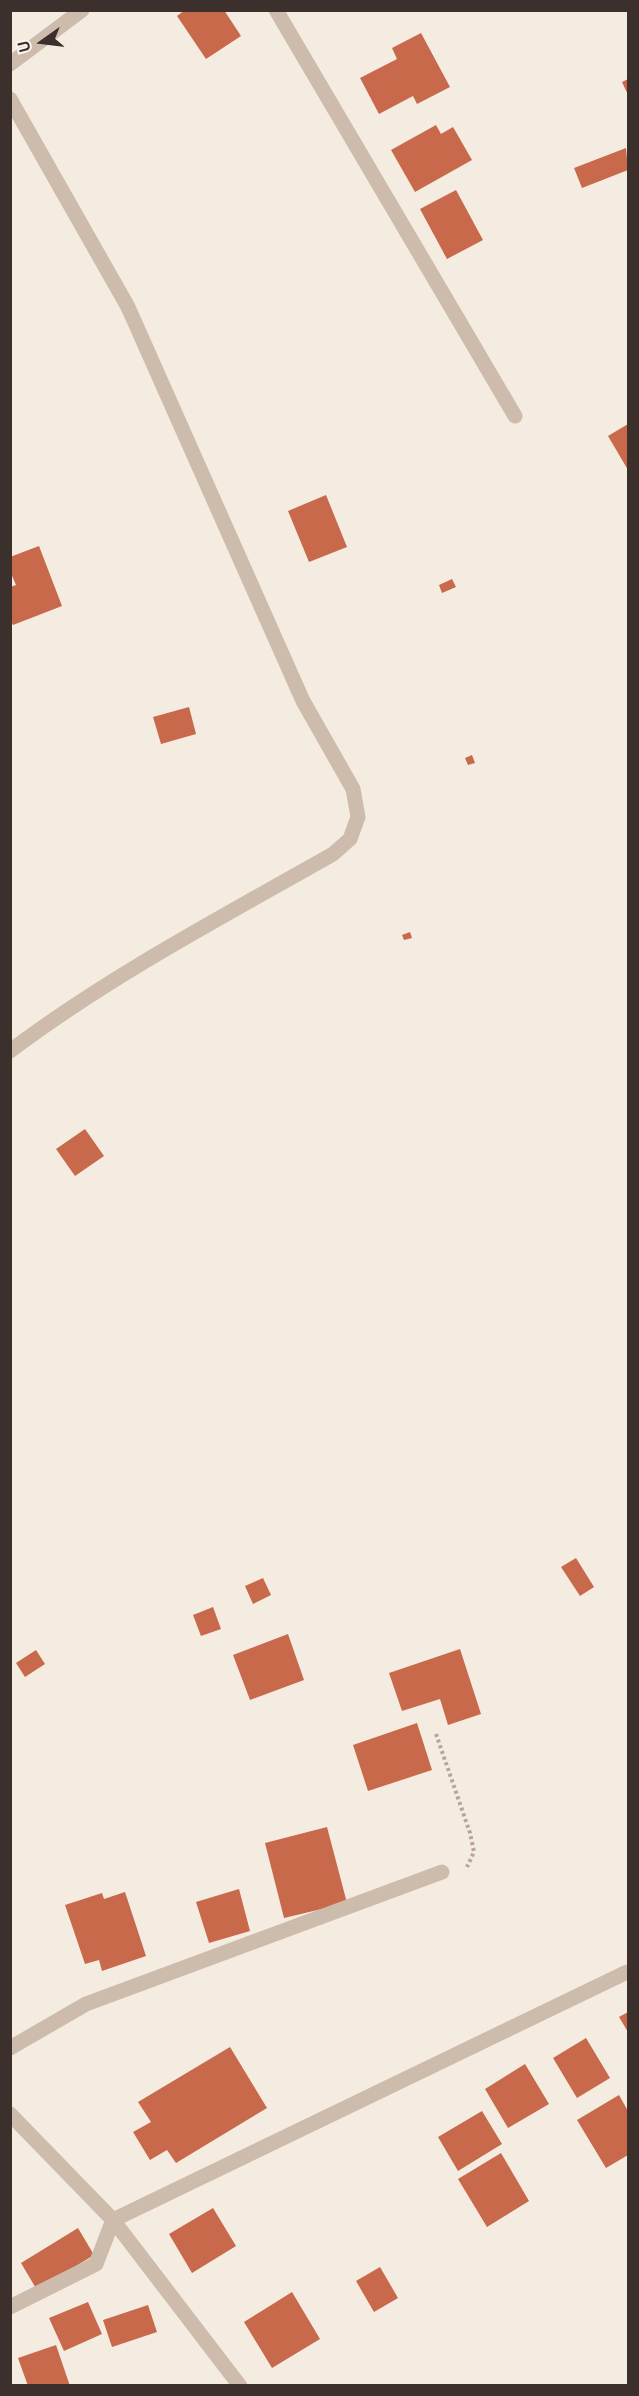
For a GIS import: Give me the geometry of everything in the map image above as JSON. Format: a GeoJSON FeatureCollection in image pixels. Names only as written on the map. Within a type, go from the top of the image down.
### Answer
{"type":"FeatureCollection","features":[{"type":"Feature","properties":{"kind":"street"},"geometry":{"type":"LineString","coordinates":[[10,64],[82,10]]}},
{"type":"Feature","properties":{"kind":"street"},"geometry":{"type":"LineString","coordinates":[[276,10],[515,416]]}},
{"type":"Feature","properties":{"kind":"street"},"geometry":{"type":"LineString","coordinates":[[10,99],[128,307],[303,701],[353,789],[358,817],[350,839],[333,854],[170,947],[45,1025],[10,1051]]}},
{"type":"Feature","properties":{"kind":"street"},"geometry":{"type":"LineString","coordinates":[[10,2048],[86,2004],[442,1872]]}},
{"type":"Feature","properties":{"kind":"street"},"geometry":{"type":"LineString","coordinates":[[10,2307],[96,2264],[113,2220],[627,1972]]}},
{"type":"Feature","properties":{"kind":"street"},"geometry":{"type":"LineString","coordinates":[[10,2114],[113,2220],[240,2385]]}},
{"type":"Feature","properties":{"kind":"path"},"geometry":{"type":"LineString","coordinates":[[436,1734],[474,1852],[469,1866],[442,1872]]}},
{"type":"Feature","properties":{"kind":"building"},"geometry":{"type":"Polygon","coordinates":[[[185,10],[224,10],[241,36],[206,59],[177,16],[185,10]]]}},
{"type":"Feature","properties":{"kind":"building"},"geometry":{"type":"Polygon","coordinates":[[[421,33],[450,87],[417,104],[413,96],[379,114],[360,78],[397,59],[392,48],[421,33]]]}},
{"type":"Feature","properties":{"kind":"building"},"geometry":{"type":"Polygon","coordinates":[[[628,79],[628,95],[622,82],[628,79]]]}},
{"type":"Feature","properties":{"kind":"building"},"geometry":{"type":"Polygon","coordinates":[[[436,125],[441,134],[453,127],[472,160],[415,192],[391,150],[436,125]]]}},
{"type":"Feature","properties":{"kind":"building"},"geometry":{"type":"Polygon","coordinates":[[[626,148],[628,170],[582,188],[574,168],[626,148]]]}},
{"type":"Feature","properties":{"kind":"building"},"geometry":{"type":"Polygon","coordinates":[[[456,190],[483,240],[447,259],[420,209],[456,190]]]}},
{"type":"Feature","properties":{"kind":"building"},"geometry":{"type":"Polygon","coordinates":[[[628,424],[628,470],[608,436],[628,424]]]}},
{"type":"Feature","properties":{"kind":"building"},"geometry":{"type":"Polygon","coordinates":[[[326,495],[347,547],[309,562],[288,511],[326,495]]]}},
{"type":"Feature","properties":{"kind":"building"},"geometry":{"type":"Polygon","coordinates":[[[39,546],[62,606],[13,625],[10,619],[10,587],[16,585],[10,571],[10,557],[39,546]]]}},
{"type":"Feature","properties":{"kind":"building"},"geometry":{"type":"Polygon","coordinates":[[[452,579],[456,587],[442,593],[439,585],[452,579]]]}},
{"type":"Feature","properties":{"kind":"building"},"geometry":{"type":"Polygon","coordinates":[[[189,707],[196,734],[161,744],[153,717],[189,707]]]}},
{"type":"Feature","properties":{"kind":"building"},"geometry":{"type":"Polygon","coordinates":[[[472,755],[475,763],[468,765],[465,758],[472,755]]]}},
{"type":"Feature","properties":{"kind":"building"},"geometry":{"type":"Polygon","coordinates":[[[410,932],[412,938],[404,940],[402,935],[410,932]]]}},
{"type":"Feature","properties":{"kind":"building"},"geometry":{"type":"Polygon","coordinates":[[[85,1129],[104,1156],[75,1176],[56,1149],[85,1129]]]}},
{"type":"Feature","properties":{"kind":"building"},"geometry":{"type":"Polygon","coordinates":[[[576,1558],[594,1587],[580,1596],[561,1567],[576,1558]]]}},
{"type":"Feature","properties":{"kind":"building"},"geometry":{"type":"Polygon","coordinates":[[[263,1578],[271,1595],[253,1604],[245,1586],[263,1578]]]}},
{"type":"Feature","properties":{"kind":"building"},"geometry":{"type":"Polygon","coordinates":[[[213,1607],[221,1629],[201,1636],[193,1615],[213,1607]]]}},
{"type":"Feature","properties":{"kind":"building"},"geometry":{"type":"Polygon","coordinates":[[[288,1634],[304,1680],[250,1700],[233,1655],[288,1634]]]}},
{"type":"Feature","properties":{"kind":"building"},"geometry":{"type":"Polygon","coordinates":[[[460,1649],[481,1714],[448,1725],[440,1699],[402,1711],[389,1673],[460,1649]]]}},
{"type":"Feature","properties":{"kind":"building"},"geometry":{"type":"Polygon","coordinates":[[[36,1650],[45,1664],[25,1677],[16,1663],[36,1650]]]}},
{"type":"Feature","properties":{"kind":"building"},"geometry":{"type":"Polygon","coordinates":[[[417,1723],[432,1770],[368,1791],[353,1745],[417,1723]]]}},
{"type":"Feature","properties":{"kind":"building"},"geometry":{"type":"Polygon","coordinates":[[[327,1827],[347,1903],[284,1918],[265,1843],[327,1827]]]}},
{"type":"Feature","properties":{"kind":"building"},"geometry":{"type":"Polygon","coordinates":[[[239,1889],[250,1931],[209,1943],[196,1902],[239,1889]]]}},
{"type":"Feature","properties":{"kind":"building"},"geometry":{"type":"Polygon","coordinates":[[[125,1892],[146,1956],[102,1971],[99,1960],[85,1964],[65,1905],[102,1893],[104,1899],[125,1892]]]}},
{"type":"Feature","properties":{"kind":"building"},"geometry":{"type":"Polygon","coordinates":[[[628,2012],[628,2032],[619,2017],[628,2012]]]}},
{"type":"Feature","properties":{"kind":"building"},"geometry":{"type":"Polygon","coordinates":[[[586,2038],[610,2078],[577,2098],[553,2058],[586,2038]]]}},
{"type":"Feature","properties":{"kind":"building"},"geometry":{"type":"Polygon","coordinates":[[[230,2047],[267,2108],[176,2163],[167,2150],[150,2160],[133,2132],[151,2122],[138,2102],[230,2047]]]}},
{"type":"Feature","properties":{"kind":"building"},"geometry":{"type":"Polygon","coordinates":[[[525,2064],[549,2104],[508,2128],[485,2089],[525,2064]]]}},
{"type":"Feature","properties":{"kind":"building"},"geometry":{"type":"Polygon","coordinates":[[[619,2095],[628,2111],[628,2155],[606,2168],[577,2120],[619,2095]]]}},
{"type":"Feature","properties":{"kind":"building"},"geometry":{"type":"Polygon","coordinates":[[[482,2111],[502,2144],[458,2171],[438,2137],[482,2111]]]}},
{"type":"Feature","properties":{"kind":"building"},"geometry":{"type":"Polygon","coordinates":[[[501,2153],[529,2201],[487,2227],[458,2179],[501,2153]]]}},
{"type":"Feature","properties":{"kind":"building"},"geometry":{"type":"Polygon","coordinates":[[[213,2208],[236,2246],[192,2273],[169,2234],[213,2208]]]}},
{"type":"Feature","properties":{"kind":"building"},"geometry":{"type":"Polygon","coordinates":[[[78,2228],[94,2255],[37,2290],[21,2263],[78,2228]]]}},
{"type":"Feature","properties":{"kind":"building"},"geometry":{"type":"Polygon","coordinates":[[[380,2267],[398,2298],[374,2312],[356,2281],[380,2267]]]}},
{"type":"Feature","properties":{"kind":"building"},"geometry":{"type":"Polygon","coordinates":[[[292,2292],[320,2339],[272,2368],[244,2322],[292,2292]]]}},
{"type":"Feature","properties":{"kind":"building"},"geometry":{"type":"Polygon","coordinates":[[[88,2302],[102,2334],[64,2351],[49,2318],[88,2302]]]}},
{"type":"Feature","properties":{"kind":"building"},"geometry":{"type":"Polygon","coordinates":[[[148,2305],[157,2332],[112,2347],[103,2320],[148,2305]]]}},
{"type":"Feature","properties":{"kind":"building"},"geometry":{"type":"Polygon","coordinates":[[[56,2345],[70,2386],[28,2386],[18,2358],[56,2345]]]}}]}
